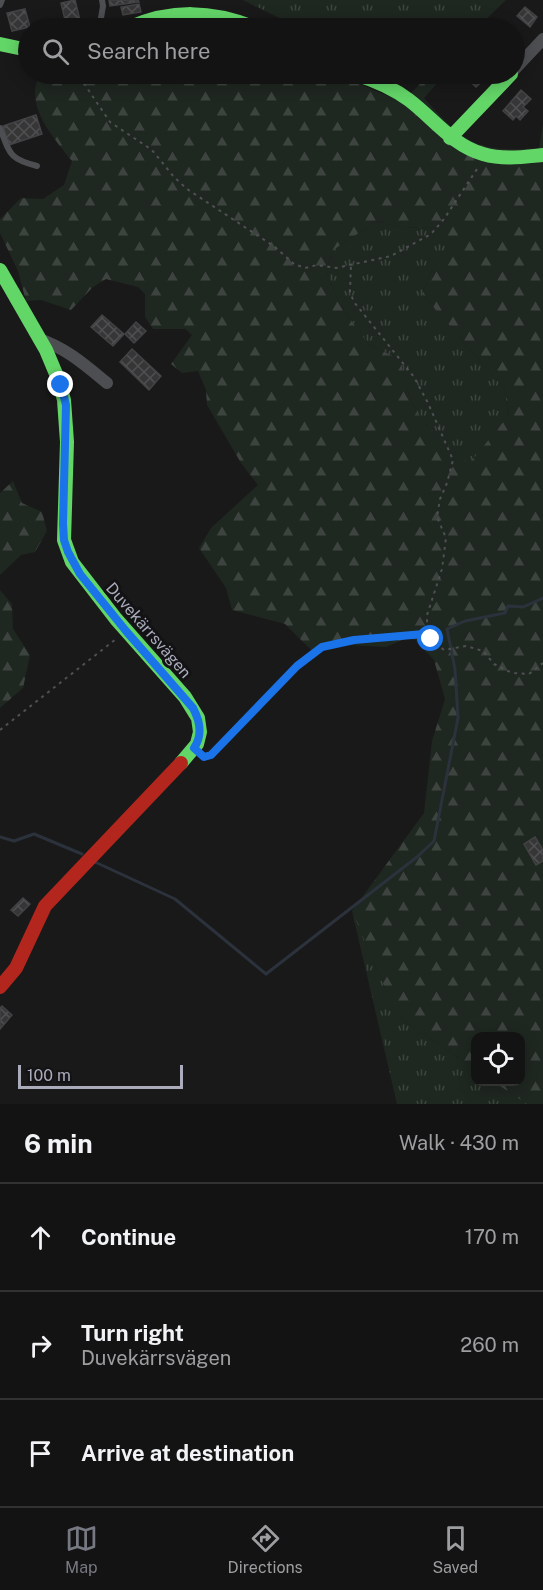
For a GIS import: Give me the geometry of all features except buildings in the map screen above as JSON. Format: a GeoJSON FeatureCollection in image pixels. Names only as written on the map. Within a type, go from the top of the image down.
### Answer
{"type":"FeatureCollection","features":[{"type":"Feature","properties":{"kind":"street"},"geometry":{"type":"LineString","coordinates":[[154,18],[205,13],[228,18]]}},
{"type":"Feature","properties":{"kind":"street"},"geometry":{"type":"LineString","coordinates":[[525,58],[543,39]]}},
{"type":"Feature","properties":{"kind":"street"},"geometry":{"type":"LineString","coordinates":[[0,44],[18,48]]}},
{"type":"Feature","properties":{"kind":"street"},"geometry":{"type":"LineString","coordinates":[[381,84],[405,97],[450,138],[485,155],[507,157],[543,155]]}},
{"type":"Feature","properties":{"kind":"street"},"geometry":{"type":"LineString","coordinates":[[450,138],[501,84]]}},
{"type":"Feature","properties":{"kind":"street","name":"Duvekärrsvägen"},"geometry":{"type":"LineString","coordinates":[[0,270],[18,306],[52,363],[66,405],[64,540],[72,562],[126,631],[193,708],[198,718],[200,732],[194,748]]}},
{"type":"Feature","properties":{"kind":"street"},"geometry":{"type":"LineString","coordinates":[[39,339],[56,345],[107,383]]}},
{"type":"Feature","properties":{"kind":"street"},"geometry":{"type":"LineString","coordinates":[[0,987],[16,968],[45,906],[194,748]]}},
{"type":"Feature","properties":{"kind":"lane"},"geometry":{"type":"LineString","coordinates":[[0,5],[2,0]]}},
{"type":"Feature","properties":{"kind":"lane"},"geometry":{"type":"LineString","coordinates":[[101,18],[102,0]]}},
{"type":"Feature","properties":{"kind":"lane"},"geometry":{"type":"LineString","coordinates":[[0,128],[11,155],[17,160],[37,166]]}},
{"type":"Feature","properties":{"kind":"path"},"geometry":{"type":"LineString","coordinates":[[85,84],[110,122],[152,150],[174,177],[227,216],[275,247],[289,260],[305,268],[317,265],[336,268],[391,256],[431,234],[444,219],[485,155]]}},
{"type":"Feature","properties":{"kind":"path"},"geometry":{"type":"LineString","coordinates":[[351,264],[350,292],[354,302],[414,377],[453,460],[440,499],[437,517],[446,538],[442,569],[427,615],[427,632],[424,634]]}},
{"type":"Feature","properties":{"kind":"path"},"geometry":{"type":"LineString","coordinates":[[0,730],[126,631]]}},
{"type":"Feature","properties":{"kind":"path"},"geometry":{"type":"LineString","coordinates":[[194,748],[204,757],[211,755],[297,666],[322,647],[354,640],[424,634],[444,650],[466,646],[483,651],[494,663],[512,673],[529,674],[543,663]]}},
{"type":"Feature","properties":{"kind":"green space"},"geometry":{"type":"Polygon","coordinates":[[[243,0],[506,0],[487,18],[280,18],[243,0]]]}},
{"type":"Feature","properties":{"kind":"green space"},"geometry":{"type":"Polygon","coordinates":[[[36,84],[360,84],[402,102],[420,84],[436,84],[424,98],[450,126],[473,142],[500,149],[539,148],[543,123],[543,1104],[527,1104],[500,1086],[525,1086],[525,1032],[471,1032],[471,1066],[397,1016],[352,911],[424,813],[432,741],[445,699],[434,660],[415,640],[407,638],[386,647],[349,645],[312,651],[285,624],[232,610],[226,588],[199,548],[211,528],[258,485],[241,463],[207,405],[206,390],[198,371],[182,373],[171,364],[192,335],[185,329],[153,329],[145,317],[145,294],[138,287],[106,279],[93,287],[71,310],[41,300],[26,301],[18,271],[0,233],[0,219],[21,198],[43,199],[64,185],[72,161],[43,120],[35,93],[36,84]],[[377,221],[333,250],[326,271],[339,303],[368,344],[401,360],[405,384],[419,418],[469,464],[509,415],[504,388],[422,294],[432,270],[449,249],[439,228],[399,227],[377,221]]]}},
{"type":"Feature","properties":{"kind":"green space"},"geometry":{"type":"Polygon","coordinates":[[[377,221],[399,227],[439,228],[450,249],[432,270],[422,294],[504,388],[509,416],[469,465],[419,418],[405,384],[401,360],[368,344],[339,303],[326,271],[333,250],[377,221]]]}},
{"type":"Feature","properties":{"kind":"green space"},"geometry":{"type":"Polygon","coordinates":[[[13,481],[22,503],[42,512],[47,531],[35,552],[21,555],[0,575],[0,493],[13,481]]]}},
{"type":"Feature","properties":{"kind":"green space"},"geometry":{"type":"Polygon","coordinates":[[[0,590],[12,604],[13,629],[30,655],[23,688],[0,708],[0,590]]]}},
{"type":"Feature","properties":{"kind":"green space"},"geometry":{"type":"Polygon","coordinates":[[[352,911],[397,1016],[471,1066],[471,1086],[500,1086],[527,1104],[397,1104],[352,911]]]}},
{"type":"Feature","properties":{"kind":"waterway"},"geometry":{"type":"LineString","coordinates":[[95,862],[175,899],[266,974],[417,857],[434,841],[458,718],[455,669],[447,629],[465,621],[505,613],[508,606],[523,607],[543,598]]}},
{"type":"Feature","properties":{"kind":"waterway"},"geometry":{"type":"LineString","coordinates":[[0,837],[14,841],[34,834],[82,854]]}},
{"type":"Feature","properties":{"kind":"traffic: fast"},"geometry":{"type":"LineString","coordinates":[[157,18],[192,14],[223,18]]}},
{"type":"Feature","properties":{"kind":"traffic: fast"},"geometry":{"type":"LineString","coordinates":[[0,44],[18,48]]}},
{"type":"Feature","properties":{"kind":"traffic: fast"},"geometry":{"type":"LineString","coordinates":[[381,84],[403,96],[453,138],[472,150],[498,157],[543,155]]}},
{"type":"Feature","properties":{"kind":"traffic: fast"},"geometry":{"type":"LineString","coordinates":[[450,138],[501,84]]}},
{"type":"Feature","properties":{"kind":"traffic: fast"},"geometry":{"type":"LineString","coordinates":[[0,270],[46,350],[64,400],[67,442],[64,540],[72,562],[116,619],[185,697],[198,718],[200,732],[197,744],[181,763]]}},
{"type":"Feature","properties":{"kind":"traffic: jam"},"geometry":{"type":"LineString","coordinates":[[0,987],[16,968],[45,906],[181,763]]}},
{"type":"Feature","properties":{"kind":"route"},"geometry":{"type":"LineString","coordinates":[[61,385],[66,405],[63,524],[64,540],[68,552],[80,574],[116,619],[193,708],[198,718],[200,732],[194,748],[201,755],[204,757],[211,755],[297,666],[322,647],[354,640],[424,634],[431,639]]}}]}
